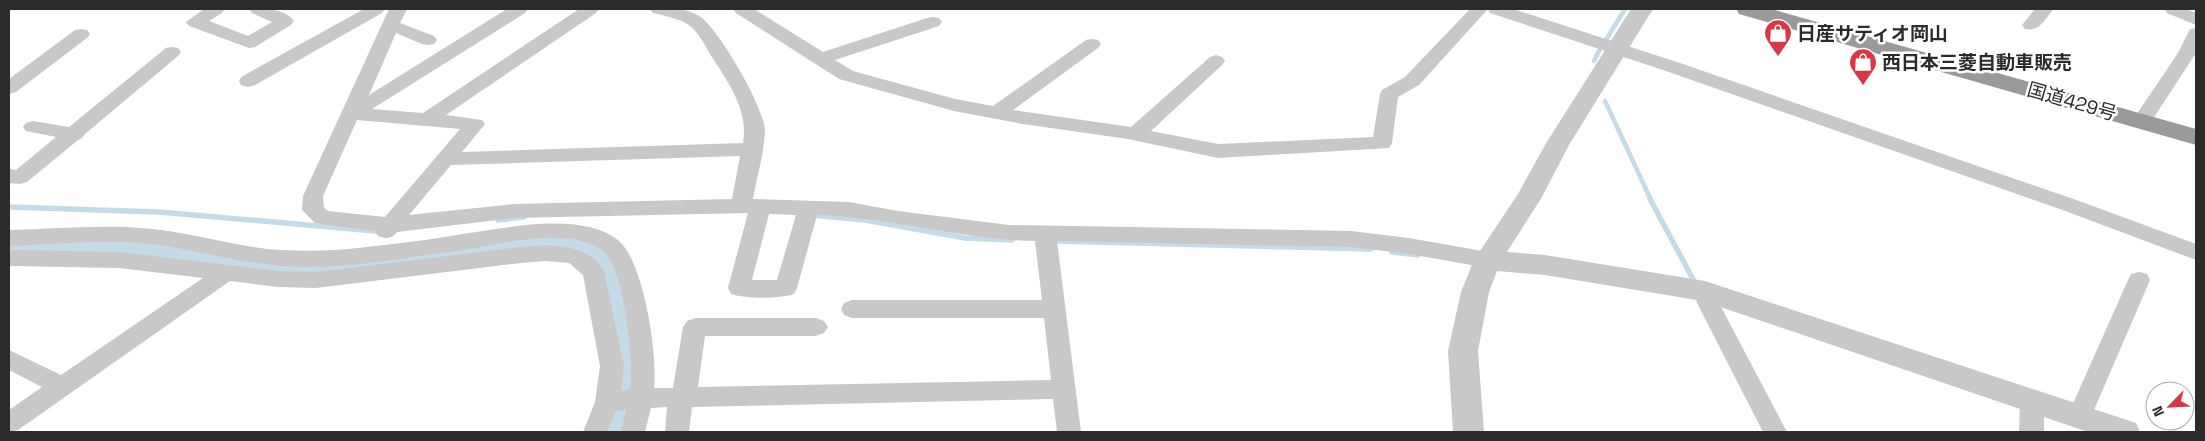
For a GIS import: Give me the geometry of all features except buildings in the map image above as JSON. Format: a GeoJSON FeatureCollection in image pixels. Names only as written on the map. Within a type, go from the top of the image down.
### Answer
{"type":"FeatureCollection","features":[{"type":"Feature","properties":{"kind":"highway","name":"国道429号"},"geometry":{"type":"LineString","coordinates":[[1747,9],[2196,137]]}},
{"type":"Feature","properties":{"kind":"street"},"geometry":{"type":"LineString","coordinates":[[216,9],[195,22],[249,43],[285,21],[258,9]]}},
{"type":"Feature","properties":{"kind":"street"},"geometry":{"type":"LineString","coordinates":[[248,81],[376,9]]}},
{"type":"Feature","properties":{"kind":"street"},"geometry":{"type":"LineString","coordinates":[[398,9],[313,196],[314,210],[322,218],[388,229],[514,211],[751,206],[807,213],[849,210],[1009,233],[1351,239],[1409,246],[1488,260],[1545,265],[1706,297],[2032,413],[2079,416],[2125,432]]}},
{"type":"Feature","properties":{"kind":"street"},"geometry":{"type":"LineString","coordinates":[[350,114],[519,9]]}},
{"type":"Feature","properties":{"kind":"street"},"geometry":{"type":"LineString","coordinates":[[427,119],[590,9]]}},
{"type":"Feature","properties":{"kind":"street"},"geometry":{"type":"LineString","coordinates":[[659,9],[681,14],[696,22],[713,44],[743,91],[750,108],[755,130],[752,148],[751,206],[739,288],[786,288],[807,213]]}},
{"type":"Feature","properties":{"kind":"street"},"geometry":{"type":"LineString","coordinates":[[742,9],[846,75],[954,105],[1136,134],[1218,151],[1382,143],[1389,94],[1412,80],[1479,9]]}},
{"type":"Feature","properties":{"kind":"street"},"geometry":{"type":"LineString","coordinates":[[1496,9],[1619,49],[2066,204],[2196,252]]}},
{"type":"Feature","properties":{"kind":"street"},"geometry":{"type":"LineString","coordinates":[[1468,432],[1463,351],[1475,292],[1488,260],[1642,9]]}},
{"type":"Feature","properties":{"kind":"street"},"geometry":{"type":"LineString","coordinates":[[2031,25],[2044,9]]}},
{"type":"Feature","properties":{"kind":"street"},"geometry":{"type":"LineString","coordinates":[[2174,9],[2196,20]]}},
{"type":"Feature","properties":{"kind":"street"},"geometry":{"type":"LineString","coordinates":[[821,59],[933,22]]}},
{"type":"Feature","properties":{"kind":"street"},"geometry":{"type":"LineString","coordinates":[[389,28],[398,28],[428,40]]}},
{"type":"Feature","properties":{"kind":"street"},"geometry":{"type":"LineString","coordinates":[[2142,121],[2187,53],[2196,33]]}},
{"type":"Feature","properties":{"kind":"street"},"geometry":{"type":"LineString","coordinates":[[9,88],[81,34]]}},
{"type":"Feature","properties":{"kind":"street"},"geometry":{"type":"LineString","coordinates":[[996,113],[1092,44]]}},
{"type":"Feature","properties":{"kind":"street"},"geometry":{"type":"LineString","coordinates":[[9,176],[20,177],[75,134],[172,52]]}},
{"type":"Feature","properties":{"kind":"street"},"geometry":{"type":"LineString","coordinates":[[1136,134],[1216,61]]}},
{"type":"Feature","properties":{"kind":"street"},"geometry":{"type":"LineString","coordinates":[[350,114],[475,124],[388,229],[370,264]]}},
{"type":"Feature","properties":{"kind":"street"},"geometry":{"type":"LineString","coordinates":[[33,127],[75,134]]}},
{"type":"Feature","properties":{"kind":"street"},"geometry":{"type":"LineString","coordinates":[[447,159],[752,148]]}},
{"type":"Feature","properties":{"kind":"street"},"geometry":{"type":"LineString","coordinates":[[9,272],[19,259],[119,260],[225,274],[278,279],[316,280],[370,264],[537,232],[572,232],[596,238],[613,248],[624,265],[642,340],[644,366],[623,400],[596,432]]}},
{"type":"Feature","properties":{"kind":"street"},"geometry":{"type":"LineString","coordinates":[[1045,233],[1069,432]]}},
{"type":"Feature","properties":{"kind":"street"},"geometry":{"type":"LineString","coordinates":[[9,238],[134,235],[284,258],[324,259],[370,264],[546,252],[575,256],[593,271],[612,366],[632,432]]}},
{"type":"Feature","properties":{"kind":"street"},"geometry":{"type":"LineString","coordinates":[[9,423],[225,274]]}},
{"type":"Feature","properties":{"kind":"street"},"geometry":{"type":"LineString","coordinates":[[2079,416],[2139,280]]}},
{"type":"Feature","properties":{"kind":"street"},"geometry":{"type":"LineString","coordinates":[[1706,297],[1775,432]]}},
{"type":"Feature","properties":{"kind":"street"},"geometry":{"type":"LineString","coordinates":[[852,309],[1054,309]]}},
{"type":"Feature","properties":{"kind":"street"},"geometry":{"type":"LineString","coordinates":[[677,432],[695,327],[816,327]]}},
{"type":"Feature","properties":{"kind":"street"},"geometry":{"type":"LineString","coordinates":[[9,360],[61,386]]}},
{"type":"Feature","properties":{"kind":"street"},"geometry":{"type":"LineString","coordinates":[[623,400],[1064,389]]}},
{"type":"Feature","properties":{"kind":"waterway"},"geometry":{"type":"LineString","coordinates":[[1606,40],[1625,9]]}},
{"type":"Feature","properties":{"kind":"waterway"},"geometry":{"type":"LineString","coordinates":[[1594,61],[1600,49]]}},
{"type":"Feature","properties":{"kind":"waterway"},"geometry":{"type":"LineString","coordinates":[[1605,101],[1651,200]]}},
{"type":"Feature","properties":{"kind":"waterway"},"geometry":{"type":"LineString","coordinates":[[1650,199],[1694,281]]}},
{"type":"Feature","properties":{"kind":"waterway"},"geometry":{"type":"LineString","coordinates":[[9,207],[159,212],[375,231]]}},
{"type":"Feature","properties":{"kind":"waterway"},"geometry":{"type":"LineString","coordinates":[[810,215],[865,220],[965,238],[1012,240]]}},
{"type":"Feature","properties":{"kind":"waterway"},"geometry":{"type":"LineString","coordinates":[[498,220],[524,217]]}},
{"type":"Feature","properties":{"kind":"waterway"},"geometry":{"type":"LineString","coordinates":[[1057,241],[1371,249]]}},
{"type":"Feature","properties":{"kind":"waterway"},"geometry":{"type":"LineString","coordinates":[[9,249],[125,247],[270,269],[312,270],[388,263],[530,243],[565,242],[587,246],[602,256],[612,274],[619,311],[626,334],[628,374],[615,432]]}},
{"type":"Feature","properties":{"kind":"waterway"},"geometry":{"type":"LineString","coordinates":[[1392,252],[1418,255]]}},
{"type":"Feature","properties":{"kind":"place","name":"日産サティオ岡山"},"geometry":{"type":"Point","coordinates":[1778,57]}},
{"type":"Feature","properties":{"kind":"place","name":"西日本三菱自動車販売"},"geometry":{"type":"Point","coordinates":[1863,86]}}]}
